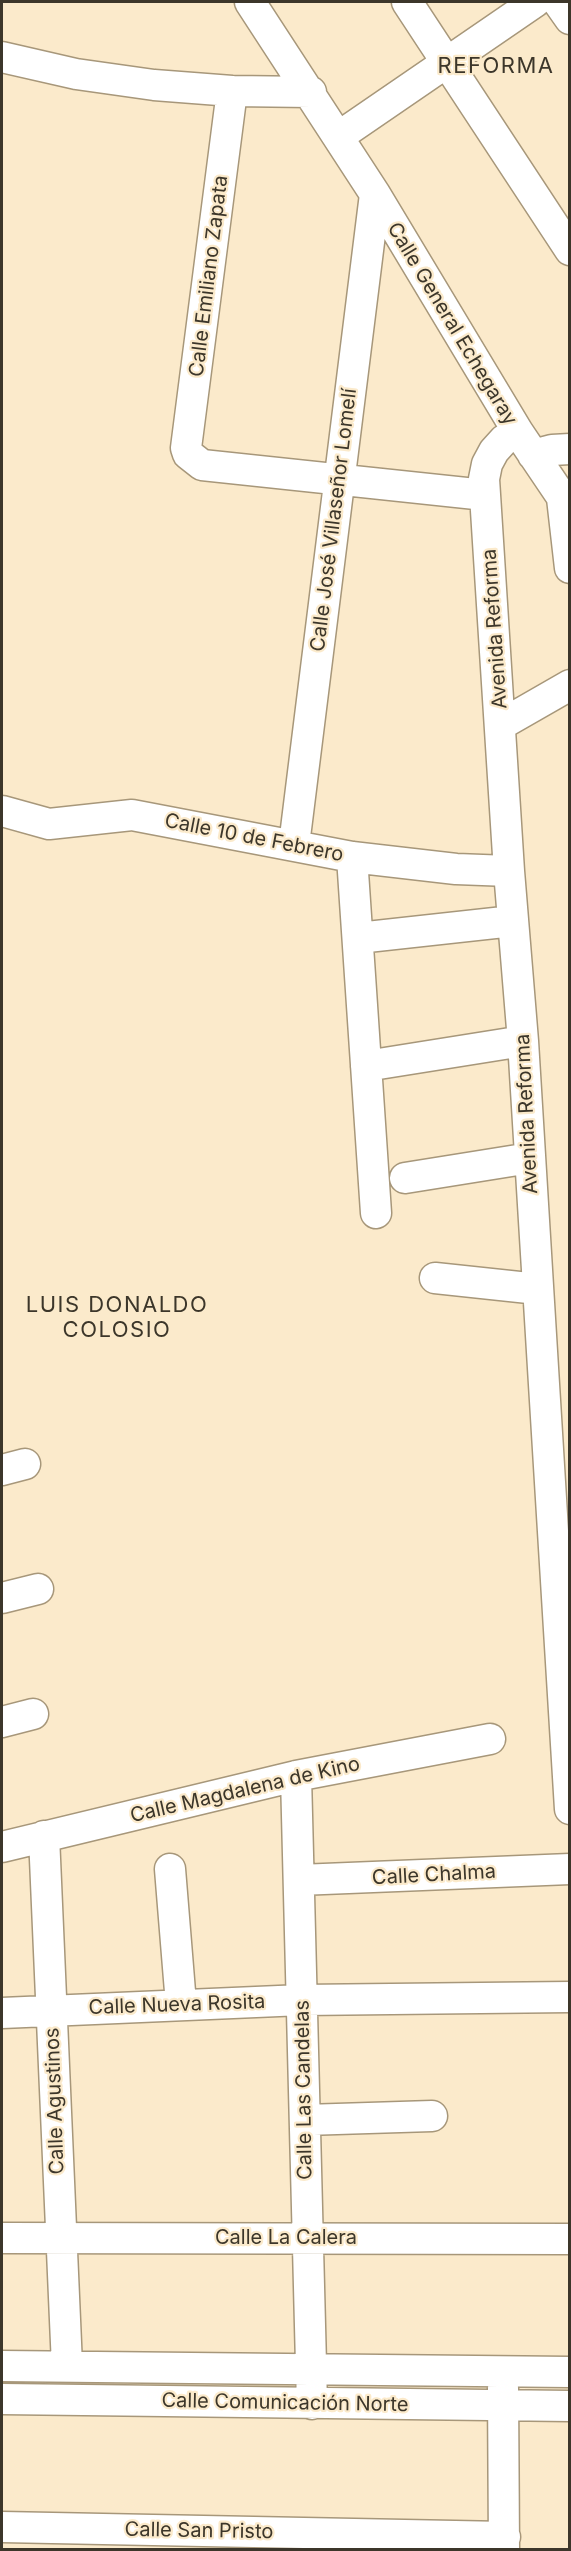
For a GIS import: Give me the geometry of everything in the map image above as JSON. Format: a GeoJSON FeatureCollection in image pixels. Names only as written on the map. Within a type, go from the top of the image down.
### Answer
{"type":"FeatureCollection","features":[{"type":"Feature","properties":{"kind":"street","name":"Calle General Echegaray"},"geometry":{"type":"LineString","coordinates":[[250,2],[311,92],[525,444],[566,503]]}},
{"type":"Feature","properties":{"kind":"street"},"geometry":{"type":"LineString","coordinates":[[408,2],[570,250]]}},
{"type":"Feature","properties":{"kind":"street"},"geometry":{"type":"LineString","coordinates":[[338,137],[535,2]]}},
{"type":"Feature","properties":{"kind":"street"},"geometry":{"type":"LineString","coordinates":[[558,2],[570,19]]}},
{"type":"Feature","properties":{"kind":"street"},"geometry":{"type":"LineString","coordinates":[[2,57],[76,74],[143,83],[232,91],[311,92]]}},
{"type":"Feature","properties":{"kind":"street","name":"Calle Emiliano Zapata"},"geometry":{"type":"LineString","coordinates":[[232,91],[186,448],[191,459],[202,465],[339,480]]}},
{"type":"Feature","properties":{"kind":"street","name":"Calle José Villaseñor Lomelí"},"geometry":{"type":"LineString","coordinates":[[294,845],[375,194]]}},
{"type":"Feature","properties":{"kind":"street","name":"Avenida Reforma"},"geometry":{"type":"LineString","coordinates":[[525,444],[504,440],[490,458],[485,472],[485,495],[538,1289],[558,1429],[570,1809]]}},
{"type":"Feature","properties":{"kind":"street"},"geometry":{"type":"LineString","coordinates":[[525,444],[552,450],[570,449]]}},
{"type":"Feature","properties":{"kind":"street"},"geometry":{"type":"LineString","coordinates":[[339,480],[485,495]]}},
{"type":"Feature","properties":{"kind":"street"},"geometry":{"type":"LineString","coordinates":[[566,503],[570,568]]}},
{"type":"Feature","properties":{"kind":"street"},"geometry":{"type":"LineString","coordinates":[[502,724],[570,685]]}},
{"type":"Feature","properties":{"kind":"street","name":"Calle 10 de Febrero"},"geometry":{"type":"LineString","coordinates":[[2,811],[49,824],[132,815],[352,857],[446,868],[509,870]]}},
{"type":"Feature","properties":{"kind":"street"},"geometry":{"type":"LineString","coordinates":[[352,857],[376,1213]]}},
{"type":"Feature","properties":{"kind":"street"},"geometry":{"type":"LineString","coordinates":[[358,938],[513,921]]}},
{"type":"Feature","properties":{"kind":"street"},"geometry":{"type":"LineString","coordinates":[[366,1066],[523,1041]]}},
{"type":"Feature","properties":{"kind":"street"},"geometry":{"type":"LineString","coordinates":[[405,1178],[530,1158]]}},
{"type":"Feature","properties":{"kind":"street"},"geometry":{"type":"LineString","coordinates":[[435,1278],[538,1289]]}},
{"type":"Feature","properties":{"kind":"street"},"geometry":{"type":"LineString","coordinates":[[2,1598],[38,1589]]}},
{"type":"Feature","properties":{"kind":"street"},"geometry":{"type":"LineString","coordinates":[[2,1722],[33,1714]]}},
{"type":"Feature","properties":{"kind":"street","name":"Calle Magdalena de Kino"},"geometry":{"type":"LineString","coordinates":[[2,1847],[296,1776],[490,1739]]}},
{"type":"Feature","properties":{"kind":"street","name":"Calle Las Candelas"},"geometry":{"type":"LineString","coordinates":[[296,1776],[312,2404]]}},
{"type":"Feature","properties":{"kind":"street","name":"Calle Agustinos"},"geometry":{"type":"LineString","coordinates":[[44,1836],[66,2367]]}},
{"type":"Feature","properties":{"kind":"street"},"geometry":{"type":"LineString","coordinates":[[170,1869],[181,2004]]}},
{"type":"Feature","properties":{"kind":"street","name":"Calle Chalma"},"geometry":{"type":"LineString","coordinates":[[299,1881],[570,1869]]}},
{"type":"Feature","properties":{"kind":"street","name":"Calle Nueva Rosita"},"geometry":{"type":"LineString","coordinates":[[2,2013],[181,2004],[570,1997]]}},
{"type":"Feature","properties":{"kind":"street"},"geometry":{"type":"LineString","coordinates":[[305,2120],[432,2116]]}},
{"type":"Feature","properties":{"kind":"street","name":"Calle La Calera"},"geometry":{"type":"LineString","coordinates":[[2,2238],[570,2239]]}},
{"type":"Feature","properties":{"kind":"street","name":"Calle Comunicación Norte"},"geometry":{"type":"LineString","coordinates":[[2,2366],[570,2372]]}},
{"type":"Feature","properties":{"kind":"street"},"geometry":{"type":"LineString","coordinates":[[503,2371],[504,2543]]}},
{"type":"Feature","properties":{"kind":"street","name":"Calle Comunicación Norte"},"geometry":{"type":"LineString","coordinates":[[2,2399],[570,2406]]}},
{"type":"Feature","properties":{"kind":"street","name":"Calle San Pristo"},"geometry":{"type":"LineString","coordinates":[[2,2527],[504,2543]]}},
{"type":"Feature","properties":{"kind":"district","name":"REFORMA"},"geometry":{"type":"Point","coordinates":[496,66]}},
{"type":"Feature","properties":{"kind":"district","name":"LUIS DONALDO COLOSIO"},"geometry":{"type":"Point","coordinates":[117,1318]}}]}
